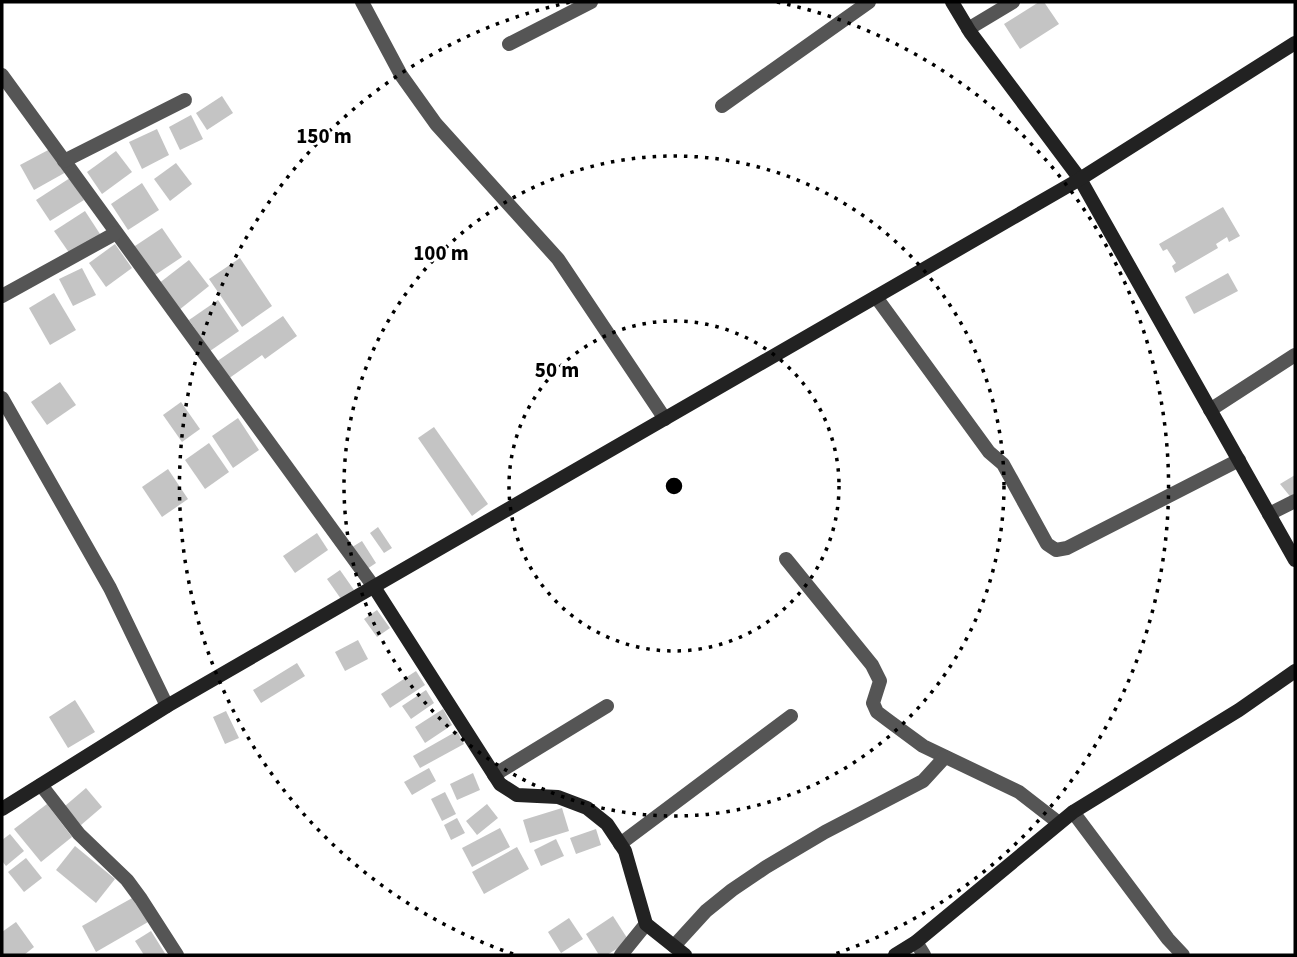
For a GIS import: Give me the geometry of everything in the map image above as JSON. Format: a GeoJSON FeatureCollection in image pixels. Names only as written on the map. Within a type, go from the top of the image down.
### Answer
{"type":"FeatureCollection","features":[{"type":"Feature","properties":{"kind":"street"},"geometry":{"type":"LineString","coordinates":[[362,2],[401,75],[436,124],[558,260],[665,419]]}},
{"type":"Feature","properties":{"kind":"street"},"geometry":{"type":"LineString","coordinates":[[509,44],[591,2]]}},
{"type":"Feature","properties":{"kind":"street"},"geometry":{"type":"LineString","coordinates":[[722,106],[869,2]]}},
{"type":"Feature","properties":{"kind":"street"},"geometry":{"type":"LineString","coordinates":[[952,2],[968,29],[1080,179],[1295,560]]}},
{"type":"Feature","properties":{"kind":"street"},"geometry":{"type":"LineString","coordinates":[[968,29],[1013,2]]}},
{"type":"Feature","properties":{"kind":"street"},"geometry":{"type":"LineString","coordinates":[[2,809],[167,706],[1080,179],[1295,43]]}},
{"type":"Feature","properties":{"kind":"street"},"geometry":{"type":"LineString","coordinates":[[2,75],[374,587],[500,783],[517,795],[558,797],[587,808],[607,824],[625,850],[646,924],[679,951],[706,911],[732,890],[825,832],[923,781],[945,757]]}},
{"type":"Feature","properties":{"kind":"street"},"geometry":{"type":"LineString","coordinates":[[64,161],[185,100]]}},
{"type":"Feature","properties":{"kind":"street"},"geometry":{"type":"LineString","coordinates":[[2,296],[116,233]]}},
{"type":"Feature","properties":{"kind":"street"},"geometry":{"type":"LineString","coordinates":[[876,297],[989,452],[1003,464],[1047,544],[1056,550],[1067,548],[1239,460]]}},
{"type":"Feature","properties":{"kind":"street"},"geometry":{"type":"LineString","coordinates":[[1210,410],[1295,355]]}},
{"type":"Feature","properties":{"kind":"street"},"geometry":{"type":"LineString","coordinates":[[2,398],[110,588],[167,706]]}},
{"type":"Feature","properties":{"kind":"street"},"geometry":{"type":"LineString","coordinates":[[1269,514],[1295,501]]}},
{"type":"Feature","properties":{"kind":"street"},"geometry":{"type":"LineString","coordinates":[[786,559],[872,665],[880,681],[873,703],[877,712],[923,746],[1019,792],[1059,824]]}},
{"type":"Feature","properties":{"kind":"street"},"geometry":{"type":"LineString","coordinates":[[895,955],[916,942],[1073,812],[1295,671]]}},
{"type":"Feature","properties":{"kind":"street"},"geometry":{"type":"LineString","coordinates":[[494,775],[607,706]]}},
{"type":"Feature","properties":{"kind":"street"},"geometry":{"type":"LineString","coordinates":[[620,844],[791,716]]}},
{"type":"Feature","properties":{"kind":"street"},"geometry":{"type":"LineString","coordinates":[[41,785],[79,834],[134,889],[177,955]]}},
{"type":"Feature","properties":{"kind":"street"},"geometry":{"type":"LineString","coordinates":[[1073,812],[1168,939],[1183,955]]}},
{"type":"Feature","properties":{"kind":"street"},"geometry":{"type":"LineString","coordinates":[[621,955],[646,924]]}},
{"type":"Feature","properties":{"kind":"street"},"geometry":{"type":"LineString","coordinates":[[916,942],[924,955]]}},
{"type":"Feature","properties":{"kind":"building"},"geometry":{"type":"Polygon","coordinates":[[[1039,2],[1044,2],[1059,24],[1020,49],[1004,24],[1039,2]]]}},
{"type":"Feature","properties":{"kind":"building"},"geometry":{"type":"Polygon","coordinates":[[[222,96],[233,113],[207,130],[196,113],[222,96]]]}},
{"type":"Feature","properties":{"kind":"building"},"geometry":{"type":"Polygon","coordinates":[[[191,115],[203,139],[180,150],[169,127],[191,115]]]}},
{"type":"Feature","properties":{"kind":"building"},"geometry":{"type":"Polygon","coordinates":[[[157,129],[169,155],[142,169],[129,142],[157,129]]]}},
{"type":"Feature","properties":{"kind":"building"},"geometry":{"type":"Polygon","coordinates":[[[52,148],[68,171],[34,190],[20,165],[52,148]]]}},
{"type":"Feature","properties":{"kind":"building"},"geometry":{"type":"Polygon","coordinates":[[[116,151],[132,172],[102,194],[87,172],[116,151]]]}},
{"type":"Feature","properties":{"kind":"building"},"geometry":{"type":"Polygon","coordinates":[[[176,163],[192,184],[170,201],[154,179],[176,163]]]}},
{"type":"Feature","properties":{"kind":"building"},"geometry":{"type":"Polygon","coordinates":[[[70,178],[84,200],[50,221],[36,200],[70,178]]]}},
{"type":"Feature","properties":{"kind":"building"},"geometry":{"type":"Polygon","coordinates":[[[142,183],[159,210],[128,230],[111,204],[142,183]]]}},
{"type":"Feature","properties":{"kind":"building"},"geometry":{"type":"Polygon","coordinates":[[[1223,207],[1240,236],[1229,242],[1227,237],[1216,244],[1218,248],[1175,273],[1172,266],[1176,263],[1167,249],[1163,251],[1159,244],[1223,207]]]}},
{"type":"Feature","properties":{"kind":"building"},"geometry":{"type":"Polygon","coordinates":[[[85,211],[100,234],[70,254],[54,231],[85,211]]]}},
{"type":"Feature","properties":{"kind":"building"},"geometry":{"type":"Polygon","coordinates":[[[162,228],[182,257],[152,277],[132,248],[162,228]]]}},
{"type":"Feature","properties":{"kind":"building"},"geometry":{"type":"Polygon","coordinates":[[[115,244],[132,268],[106,287],[89,263],[115,244]]]}},
{"type":"Feature","properties":{"kind":"building"},"geometry":{"type":"Polygon","coordinates":[[[240,258],[272,306],[242,327],[209,279],[240,258]]]}},
{"type":"Feature","properties":{"kind":"building"},"geometry":{"type":"Polygon","coordinates":[[[189,260],[209,286],[179,310],[158,284],[189,260]]]}},
{"type":"Feature","properties":{"kind":"building"},"geometry":{"type":"Polygon","coordinates":[[[82,268],[96,295],[73,306],[59,279],[82,268]]]}},
{"type":"Feature","properties":{"kind":"building"},"geometry":{"type":"Polygon","coordinates":[[[1228,273],[1238,291],[1194,314],[1185,297],[1228,273]]]}},
{"type":"Feature","properties":{"kind":"building"},"geometry":{"type":"Polygon","coordinates":[[[54,293],[76,330],[50,345],[29,308],[54,293]]]}},
{"type":"Feature","properties":{"kind":"building"},"geometry":{"type":"Polygon","coordinates":[[[218,300],[239,331],[210,351],[189,320],[218,300]]]}},
{"type":"Feature","properties":{"kind":"building"},"geometry":{"type":"Polygon","coordinates":[[[283,316],[297,336],[265,359],[262,355],[228,379],[216,362],[283,316]]]}},
{"type":"Feature","properties":{"kind":"building"},"geometry":{"type":"Polygon","coordinates":[[[60,382],[76,405],[47,425],[31,402],[60,382]]]}},
{"type":"Feature","properties":{"kind":"building"},"geometry":{"type":"Polygon","coordinates":[[[181,402],[200,429],[182,442],[163,415],[181,402]]]}},
{"type":"Feature","properties":{"kind":"building"},"geometry":{"type":"Polygon","coordinates":[[[238,418],[259,450],[233,468],[212,436],[238,418]]]}},
{"type":"Feature","properties":{"kind":"building"},"geometry":{"type":"Polygon","coordinates":[[[434,427],[488,504],[472,516],[418,438],[434,427]]]}},
{"type":"Feature","properties":{"kind":"building"},"geometry":{"type":"Polygon","coordinates":[[[209,443],[229,472],[205,489],[185,460],[209,443]]]}},
{"type":"Feature","properties":{"kind":"building"},"geometry":{"type":"Polygon","coordinates":[[[168,469],[188,499],[162,517],[142,487],[168,469]]]}},
{"type":"Feature","properties":{"kind":"building"},"geometry":{"type":"Polygon","coordinates":[[[1295,475],[1295,498],[1293,500],[1280,484],[1295,475]]]}},
{"type":"Feature","properties":{"kind":"building"},"geometry":{"type":"Polygon","coordinates":[[[378,527],[392,548],[384,553],[370,533],[378,527]]]}},
{"type":"Feature","properties":{"kind":"building"},"geometry":{"type":"Polygon","coordinates":[[[317,533],[328,550],[295,573],[283,556],[317,533]]]}},
{"type":"Feature","properties":{"kind":"building"},"geometry":{"type":"Polygon","coordinates":[[[362,541],[376,563],[364,571],[349,549],[362,541]]]}},
{"type":"Feature","properties":{"kind":"building"},"geometry":{"type":"Polygon","coordinates":[[[340,570],[354,590],[341,599],[327,579],[340,570]]]}},
{"type":"Feature","properties":{"kind":"building"},"geometry":{"type":"Polygon","coordinates":[[[377,610],[390,628],[377,637],[364,619],[377,610]]]}},
{"type":"Feature","properties":{"kind":"building"},"geometry":{"type":"Polygon","coordinates":[[[358,640],[368,659],[345,671],[335,652],[358,640]]]}},
{"type":"Feature","properties":{"kind":"building"},"geometry":{"type":"Polygon","coordinates":[[[297,663],[305,676],[261,703],[253,690],[297,663]]]}},
{"type":"Feature","properties":{"kind":"building"},"geometry":{"type":"Polygon","coordinates":[[[416,671],[425,685],[390,708],[381,694],[416,671]]]}},
{"type":"Feature","properties":{"kind":"building"},"geometry":{"type":"Polygon","coordinates":[[[426,690],[434,703],[411,719],[402,706],[426,690]]]}},
{"type":"Feature","properties":{"kind":"building"},"geometry":{"type":"Polygon","coordinates":[[[75,700],[95,732],[68,748],[49,717],[75,700]]]}},
{"type":"Feature","properties":{"kind":"building"},"geometry":{"type":"Polygon","coordinates":[[[443,709],[452,725],[425,743],[415,727],[443,709]]]}},
{"type":"Feature","properties":{"kind":"building"},"geometry":{"type":"Polygon","coordinates":[[[226,711],[239,738],[225,744],[213,717],[226,711]]]}},
{"type":"Feature","properties":{"kind":"building"},"geometry":{"type":"Polygon","coordinates":[[[457,731],[464,744],[420,768],[413,756],[457,731]]]}},
{"type":"Feature","properties":{"kind":"building"},"geometry":{"type":"Polygon","coordinates":[[[429,768],[436,781],[412,795],[404,782],[429,768]]]}},
{"type":"Feature","properties":{"kind":"building"},"geometry":{"type":"Polygon","coordinates":[[[473,773],[480,790],[457,800],[450,784],[473,773]]]}},
{"type":"Feature","properties":{"kind":"building"},"geometry":{"type":"Polygon","coordinates":[[[86,788],[102,807],[81,825],[65,806],[86,788]]]}},
{"type":"Feature","properties":{"kind":"building"},"geometry":{"type":"Polygon","coordinates":[[[445,792],[456,814],[442,821],[431,799],[445,792]]]}},
{"type":"Feature","properties":{"kind":"building"},"geometry":{"type":"Polygon","coordinates":[[[47,804],[72,837],[41,862],[14,829],[47,804]]]}},
{"type":"Feature","properties":{"kind":"building"},"geometry":{"type":"Polygon","coordinates":[[[487,804],[498,818],[477,835],[466,821],[487,804]]]}},
{"type":"Feature","properties":{"kind":"building"},"geometry":{"type":"Polygon","coordinates":[[[562,808],[569,831],[530,843],[523,820],[562,808]]]}},
{"type":"Feature","properties":{"kind":"building"},"geometry":{"type":"Polygon","coordinates":[[[457,818],[465,833],[451,840],[444,825],[457,818]]]}},
{"type":"Feature","properties":{"kind":"building"},"geometry":{"type":"Polygon","coordinates":[[[500,828],[510,847],[472,867],[462,848],[500,828]]]}},
{"type":"Feature","properties":{"kind":"building"},"geometry":{"type":"Polygon","coordinates":[[[596,829],[601,845],[576,854],[570,838],[596,829]]]}},
{"type":"Feature","properties":{"kind":"building"},"geometry":{"type":"Polygon","coordinates":[[[10,834],[24,851],[6,866],[2,861],[2,840],[10,834]]]}},
{"type":"Feature","properties":{"kind":"building"},"geometry":{"type":"Polygon","coordinates":[[[556,839],[564,856],[541,866],[534,850],[556,839]]]}},
{"type":"Feature","properties":{"kind":"building"},"geometry":{"type":"Polygon","coordinates":[[[75,846],[115,879],[96,903],[56,870],[75,846]]]}},
{"type":"Feature","properties":{"kind":"building"},"geometry":{"type":"Polygon","coordinates":[[[517,847],[529,869],[484,894],[472,872],[517,847]]]}},
{"type":"Feature","properties":{"kind":"building"},"geometry":{"type":"Polygon","coordinates":[[[26,858],[42,878],[24,892],[8,872],[26,858]]]}},
{"type":"Feature","properties":{"kind":"building"},"geometry":{"type":"Polygon","coordinates":[[[134,897],[148,922],[96,952],[82,926],[134,897]]]}},
{"type":"Feature","properties":{"kind":"building"},"geometry":{"type":"Polygon","coordinates":[[[613,916],[629,941],[607,955],[599,955],[586,934],[613,916]]]}},
{"type":"Feature","properties":{"kind":"building"},"geometry":{"type":"Polygon","coordinates":[[[569,918],[583,939],[561,953],[548,932],[569,918]]]}},
{"type":"Feature","properties":{"kind":"building"},"geometry":{"type":"Polygon","coordinates":[[[16,922],[34,947],[24,955],[2,955],[2,932],[16,922]]]}},
{"type":"Feature","properties":{"kind":"building"},"geometry":{"type":"Polygon","coordinates":[[[151,931],[166,955],[144,955],[135,941],[151,931]]]}}]}
